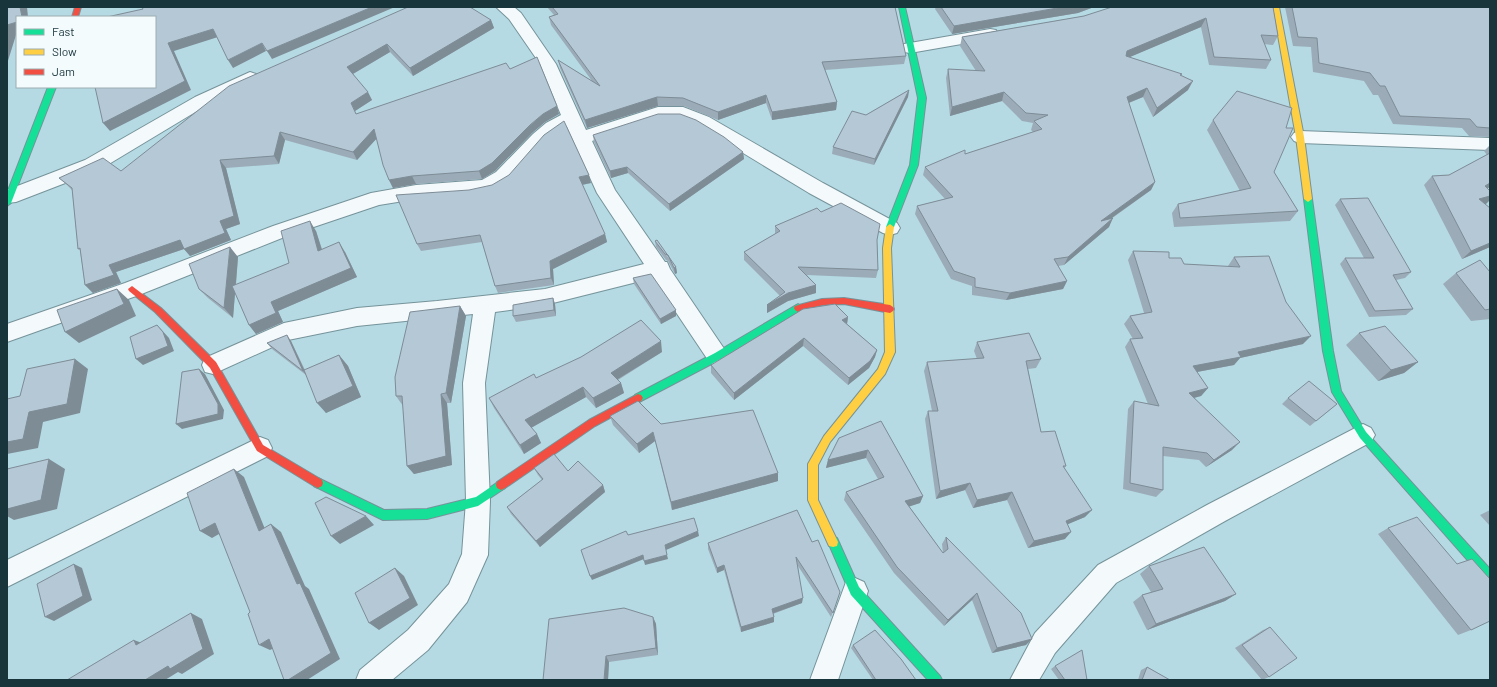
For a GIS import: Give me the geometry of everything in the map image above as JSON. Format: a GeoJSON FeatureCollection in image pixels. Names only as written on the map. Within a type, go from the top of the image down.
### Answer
{"type":"FeatureCollection","features":[{"type":"Feature","properties":{"kind":"street"},"geometry":{"type":"LineString","coordinates":[[504,7],[515,16],[548,64],[607,193],[660,268],[718,356]]}},
{"type":"Feature","properties":{"kind":"street"},"geometry":{"type":"LineString","coordinates":[[902,7],[922,98],[914,165],[890,228],[887,248],[890,309],[890,352],[882,371],[827,439],[814,464],[813,500],[855,591],[936,680]]}},
{"type":"Feature","properties":{"kind":"street"},"geometry":{"type":"LineString","coordinates":[[1276,7],[1300,137],[1328,351],[1337,392],[1363,435],[1490,577]]}},
{"type":"Feature","properties":{"kind":"street"},"geometry":{"type":"LineString","coordinates":[[910,48],[1003,32]]}},
{"type":"Feature","properties":{"kind":"street"},"geometry":{"type":"LineString","coordinates":[[8,200],[92,165],[201,101],[262,72]]}},
{"type":"Feature","properties":{"kind":"street"},"geometry":{"type":"LineString","coordinates":[[8,200],[52,88]]}},
{"type":"Feature","properties":{"kind":"street"},"geometry":{"type":"LineString","coordinates":[[582,138],[658,113],[683,113],[703,121],[890,228]]}},
{"type":"Feature","properties":{"kind":"street"},"geometry":{"type":"LineString","coordinates":[[7,334],[132,289],[280,231],[378,198],[416,192],[472,189],[487,186],[503,177],[522,154],[548,131],[571,117]]}},
{"type":"Feature","properties":{"kind":"street"},"geometry":{"type":"LineString","coordinates":[[1300,137],[1490,144]]}},
{"type":"Feature","properties":{"kind":"street"},"geometry":{"type":"LineString","coordinates":[[213,365],[284,332],[357,317],[545,297],[660,268]]}},
{"type":"Feature","properties":{"kind":"street"},"geometry":{"type":"LineString","coordinates":[[132,289],[158,310],[213,365],[260,448],[311,480],[383,515],[427,514],[478,501],[592,423],[718,356],[796,308],[822,302],[844,300],[890,309]]}},
{"type":"Feature","properties":{"kind":"street"},"geometry":{"type":"LineString","coordinates":[[370,680],[418,640],[458,593],[475,555],[478,501],[474,383],[485,304]]}},
{"type":"Feature","properties":{"kind":"street"},"geometry":{"type":"LineString","coordinates":[[1024,680],[1045,643],[1107,574],[1216,513],[1363,435]]}},
{"type":"Feature","properties":{"kind":"street"},"geometry":{"type":"LineString","coordinates":[[7,574],[260,448]]}},
{"type":"Feature","properties":{"kind":"street"},"geometry":{"type":"LineString","coordinates":[[824,680],[855,591]]}},
{"type":"Feature","properties":{"kind":"building"},"geometry":{"type":"Polygon","coordinates":[[[7,7],[20,7],[22,16],[16,16],[16,22],[7,25],[7,7]]]}},
{"type":"Feature","properties":{"kind":"building"},"geometry":{"type":"Polygon","coordinates":[[[142,7],[372,7],[267,51],[262,43],[228,60],[213,29],[168,43],[185,81],[103,123],[95,88],[156,88],[156,16],[112,16],[143,9],[142,7]]]}},
{"type":"Feature","properties":{"kind":"building"},"geometry":{"type":"Polygon","coordinates":[[[408,7],[470,7],[491,20],[410,68],[387,44],[347,67],[368,92],[351,103],[356,114],[506,63],[510,69],[537,57],[557,106],[543,114],[492,163],[479,171],[412,176],[389,180],[383,165],[374,129],[353,152],[280,132],[274,156],[220,160],[234,216],[220,221],[225,233],[184,249],[180,240],[109,265],[114,275],[85,285],[80,248],[78,249],[72,188],[59,178],[103,158],[121,171],[229,86],[408,7]]]}},
{"type":"Feature","properties":{"kind":"building"},"geometry":{"type":"Polygon","coordinates":[[[552,7],[895,7],[906,56],[822,62],[837,102],[772,112],[766,95],[718,112],[683,98],[657,97],[585,120],[558,60],[600,86],[549,17],[558,14],[552,7]]]}},
{"type":"Feature","properties":{"kind":"building"},"geometry":{"type":"Polygon","coordinates":[[[941,7],[1063,7],[954,26],[941,7]]]}},
{"type":"Feature","properties":{"kind":"building"},"geometry":{"type":"Polygon","coordinates":[[[1112,7],[1273,7],[1278,36],[1261,35],[1271,60],[1214,57],[1206,18],[1127,51],[1126,56],[1182,74],[1180,75],[1193,81],[1157,108],[1147,88],[1127,97],[1155,182],[1101,221],[1113,218],[1068,257],[1054,259],[1067,281],[1010,293],[975,287],[975,278],[954,271],[917,206],[953,197],[925,167],[965,150],[965,154],[1042,129],[1034,121],[1048,115],[1026,113],[1004,92],[952,107],[948,69],[985,71],[962,37],[1084,16],[1112,7]]]}},
{"type":"Feature","properties":{"kind":"building"},"geometry":{"type":"Polygon","coordinates":[[[1292,7],[1490,7],[1490,128],[1477,127],[1470,119],[1400,116],[1385,86],[1380,86],[1370,73],[1319,63],[1317,38],[1298,37],[1292,7]]]}},
{"type":"Feature","properties":{"kind":"building"},"geometry":{"type":"Polygon","coordinates":[[[909,90],[875,159],[833,147],[852,111],[866,115],[909,90]]]}},
{"type":"Feature","properties":{"kind":"building"},"geometry":{"type":"Polygon","coordinates":[[[1237,91],[1292,108],[1286,128],[1293,128],[1274,172],[1298,211],[1180,218],[1178,204],[1251,188],[1213,120],[1237,91]]]}},
{"type":"Feature","properties":{"kind":"building"},"geometry":{"type":"Polygon","coordinates":[[[658,114],[680,114],[696,120],[724,137],[743,152],[669,204],[627,167],[610,171],[593,135],[658,114]]]}},
{"type":"Feature","properties":{"kind":"building"},"geometry":{"type":"Polygon","coordinates":[[[564,121],[589,175],[579,177],[605,234],[550,261],[551,278],[495,286],[480,235],[417,244],[396,195],[469,190],[492,185],[509,175],[544,135],[564,121]]]}},
{"type":"Feature","properties":{"kind":"building"},"geometry":{"type":"Polygon","coordinates":[[[1490,153],[1490,183],[1485,186],[1490,191],[1490,196],[1479,199],[1490,208],[1490,243],[1471,251],[1432,176],[1449,175],[1490,153]]]}},
{"type":"Feature","properties":{"kind":"building"},"geometry":{"type":"Polygon","coordinates":[[[1368,198],[1411,272],[1393,275],[1413,309],[1375,311],[1345,258],[1374,258],[1340,199],[1368,198]]]}},
{"type":"Feature","properties":{"kind":"building"},"geometry":{"type":"Polygon","coordinates":[[[841,203],[880,224],[877,240],[878,270],[798,267],[816,285],[788,293],[767,305],[785,292],[744,252],[780,231],[775,226],[817,208],[821,212],[841,203]]]}},
{"type":"Feature","properties":{"kind":"building"},"geometry":{"type":"Polygon","coordinates":[[[310,221],[318,251],[339,242],[351,268],[271,302],[276,313],[249,325],[232,286],[289,263],[281,231],[310,221]]]}},
{"type":"Feature","properties":{"kind":"building"},"geometry":{"type":"Polygon","coordinates":[[[657,240],[667,255],[655,241],[657,240]]]}},
{"type":"Feature","properties":{"kind":"building"},"geometry":{"type":"Polygon","coordinates":[[[230,247],[224,308],[199,289],[189,264],[230,247]]]}},
{"type":"Feature","properties":{"kind":"building"},"geometry":{"type":"Polygon","coordinates":[[[1133,251],[1169,252],[1169,258],[1181,258],[1184,264],[1240,267],[1234,257],[1269,256],[1286,302],[1311,336],[1238,352],[1241,357],[1193,366],[1208,388],[1189,393],[1240,442],[1214,460],[1207,453],[1163,447],[1163,490],[1130,483],[1134,401],[1159,406],[1130,339],[1143,338],[1130,316],[1152,312],[1133,251]]]}},
{"type":"Feature","properties":{"kind":"building"},"geometry":{"type":"Polygon","coordinates":[[[669,257],[676,267],[674,268],[669,257]]]}},
{"type":"Feature","properties":{"kind":"building"},"geometry":{"type":"Polygon","coordinates":[[[1480,260],[1490,272],[1490,309],[1485,310],[1456,273],[1480,260]]]}},
{"type":"Feature","properties":{"kind":"building"},"geometry":{"type":"Polygon","coordinates":[[[651,274],[676,310],[660,319],[633,278],[651,274]]]}},
{"type":"Feature","properties":{"kind":"building"},"geometry":{"type":"Polygon","coordinates":[[[117,289],[124,304],[65,332],[57,310],[117,289]]]}},
{"type":"Feature","properties":{"kind":"building"},"geometry":{"type":"Polygon","coordinates":[[[553,298],[554,310],[513,316],[513,305],[553,298]]]}},
{"type":"Feature","properties":{"kind":"building"},"geometry":{"type":"Polygon","coordinates":[[[835,304],[848,317],[842,320],[877,350],[870,361],[849,378],[804,338],[734,393],[711,365],[803,309],[835,304]]]}},
{"type":"Feature","properties":{"kind":"building"},"geometry":{"type":"Polygon","coordinates":[[[460,306],[446,393],[441,394],[446,456],[407,466],[402,396],[396,396],[395,377],[410,312],[460,306]]]}},
{"type":"Feature","properties":{"kind":"building"},"geometry":{"type":"Polygon","coordinates":[[[641,320],[661,341],[611,373],[621,383],[593,398],[583,387],[525,420],[537,434],[520,445],[489,398],[534,374],[536,378],[581,357],[641,320]]]}},
{"type":"Feature","properties":{"kind":"building"},"geometry":{"type":"Polygon","coordinates":[[[157,325],[163,332],[168,346],[136,359],[130,337],[157,325]]]}},
{"type":"Feature","properties":{"kind":"building"},"geometry":{"type":"Polygon","coordinates":[[[1385,326],[1418,362],[1391,370],[1359,333],[1385,326]]]}},
{"type":"Feature","properties":{"kind":"building"},"geometry":{"type":"Polygon","coordinates":[[[1029,333],[1041,359],[1026,361],[1041,432],[1055,431],[1066,466],[1063,466],[1092,510],[1066,521],[1071,532],[1034,541],[1012,492],[977,500],[970,483],[940,491],[928,411],[938,411],[927,362],[984,358],[977,342],[1029,333]]]}},
{"type":"Feature","properties":{"kind":"building"},"geometry":{"type":"Polygon","coordinates":[[[287,335],[303,371],[267,343],[287,335]]]}},
{"type":"Feature","properties":{"kind":"building"},"geometry":{"type":"Polygon","coordinates":[[[339,355],[353,386],[317,403],[304,370],[339,355]]]}},
{"type":"Feature","properties":{"kind":"building"},"geometry":{"type":"Polygon","coordinates":[[[75,359],[67,404],[29,412],[23,439],[7,442],[7,399],[20,396],[27,369],[75,359]]]}},
{"type":"Feature","properties":{"kind":"building"},"geometry":{"type":"Polygon","coordinates":[[[199,369],[218,404],[218,414],[176,424],[182,372],[199,369]]]}},
{"type":"Feature","properties":{"kind":"building"},"geometry":{"type":"Polygon","coordinates":[[[1309,381],[1337,404],[1316,421],[1288,398],[1309,381]]]}},
{"type":"Feature","properties":{"kind":"building"},"geometry":{"type":"Polygon","coordinates":[[[638,401],[661,424],[753,410],[778,473],[671,502],[653,432],[637,444],[610,416],[638,401]]]}},
{"type":"Feature","properties":{"kind":"building"},"geometry":{"type":"Polygon","coordinates":[[[881,421],[923,496],[905,501],[943,553],[948,549],[946,537],[1021,613],[1032,639],[997,648],[977,593],[948,620],[897,567],[846,492],[884,477],[868,450],[828,460],[839,438],[881,421]]]}},
{"type":"Feature","properties":{"kind":"building"},"geometry":{"type":"Polygon","coordinates":[[[554,454],[568,471],[578,461],[603,485],[536,541],[507,507],[543,479],[534,468],[554,454]]]}},
{"type":"Feature","properties":{"kind":"building"},"geometry":{"type":"Polygon","coordinates":[[[49,459],[41,500],[7,509],[7,469],[49,459]]]}},
{"type":"Feature","properties":{"kind":"building"},"geometry":{"type":"Polygon","coordinates":[[[234,469],[259,531],[271,524],[297,584],[300,583],[331,653],[288,680],[284,680],[269,639],[259,645],[248,614],[250,612],[215,523],[200,531],[187,493],[234,469]]]}},
{"type":"Feature","properties":{"kind":"building"},"geometry":{"type":"Polygon","coordinates":[[[326,497],[366,516],[331,536],[315,503],[326,497]]]}},
{"type":"Feature","properties":{"kind":"building"},"geometry":{"type":"Polygon","coordinates":[[[797,510],[812,542],[818,540],[840,592],[833,613],[796,557],[803,598],[772,609],[774,617],[741,627],[724,565],[717,568],[708,543],[797,510]]]}},
{"type":"Feature","properties":{"kind":"building"},"geometry":{"type":"Polygon","coordinates":[[[1417,517],[1457,564],[1472,559],[1490,579],[1490,621],[1471,630],[1388,528],[1417,517]]]}},
{"type":"Feature","properties":{"kind":"building"},"geometry":{"type":"Polygon","coordinates":[[[694,518],[698,531],[665,545],[667,555],[644,561],[643,555],[590,576],[581,550],[626,531],[628,535],[694,518]]]}},
{"type":"Feature","properties":{"kind":"building"},"geometry":{"type":"Polygon","coordinates":[[[1204,547],[1236,594],[1156,624],[1142,595],[1163,589],[1149,566],[1204,547]]]}},
{"type":"Feature","properties":{"kind":"building"},"geometry":{"type":"Polygon","coordinates":[[[74,564],[83,596],[45,617],[37,584],[74,564]]]}},
{"type":"Feature","properties":{"kind":"building"},"geometry":{"type":"Polygon","coordinates":[[[395,568],[410,598],[369,623],[355,593],[395,568]]]}},
{"type":"Feature","properties":{"kind":"building"},"geometry":{"type":"Polygon","coordinates":[[[624,608],[653,617],[656,648],[606,656],[604,680],[543,680],[549,619],[624,608]]]}},
{"type":"Feature","properties":{"kind":"building"},"geometry":{"type":"Polygon","coordinates":[[[191,613],[203,649],[170,669],[168,666],[145,680],[67,680],[134,640],[136,645],[191,613]]]}},
{"type":"Feature","properties":{"kind":"building"},"geometry":{"type":"Polygon","coordinates":[[[1270,627],[1297,658],[1269,677],[1242,645],[1270,627]]]}},
{"type":"Feature","properties":{"kind":"building"},"geometry":{"type":"Polygon","coordinates":[[[875,630],[901,659],[916,680],[876,680],[853,645],[875,630]]]}},
{"type":"Feature","properties":{"kind":"building"},"geometry":{"type":"Polygon","coordinates":[[[1082,650],[1087,680],[1065,680],[1055,666],[1082,650]]]}},
{"type":"Feature","properties":{"kind":"building"},"geometry":{"type":"Polygon","coordinates":[[[1147,667],[1170,680],[1142,680],[1147,667]]]}},
{"type":"Feature","properties":{"kind":"traffic: fast"},"geometry":{"type":"LineString","coordinates":[[890,227],[914,165],[922,98],[902,7]]}},
{"type":"Feature","properties":{"kind":"traffic: fast"},"geometry":{"type":"LineString","coordinates":[[7,203],[52,88]]}},
{"type":"Feature","properties":{"kind":"traffic: fast"},"geometry":{"type":"LineString","coordinates":[[1308,199],[1328,351],[1337,392],[1363,435],[1490,577]]}},
{"type":"Feature","properties":{"kind":"traffic: fast"},"geometry":{"type":"LineString","coordinates":[[638,398],[718,356],[798,308]]}},
{"type":"Feature","properties":{"kind":"traffic: fast"},"geometry":{"type":"LineString","coordinates":[[318,483],[383,515],[427,514],[478,501],[501,485]]}},
{"type":"Feature","properties":{"kind":"traffic: fast"},"geometry":{"type":"LineString","coordinates":[[833,542],[855,591],[936,680]]}},
{"type":"Feature","properties":{"kind":"traffic: slow"},"geometry":{"type":"LineString","coordinates":[[1276,7],[1300,137],[1308,199]]}},
{"type":"Feature","properties":{"kind":"traffic: slow"},"geometry":{"type":"LineString","coordinates":[[833,542],[813,500],[813,464],[827,439],[882,371],[890,352],[887,248],[890,227]]}},
{"type":"Feature","properties":{"kind":"traffic: jam"},"geometry":{"type":"LineString","coordinates":[[75,16],[78,7]]}},
{"type":"Feature","properties":{"kind":"traffic: jam"},"geometry":{"type":"LineString","coordinates":[[132,289],[158,310],[213,365],[260,448],[318,483]]}},
{"type":"Feature","properties":{"kind":"traffic: jam"},"geometry":{"type":"LineString","coordinates":[[798,308],[822,302],[844,301],[890,309]]}},
{"type":"Feature","properties":{"kind":"traffic: jam"},"geometry":{"type":"LineString","coordinates":[[501,485],[592,423],[638,398]]}}]}
